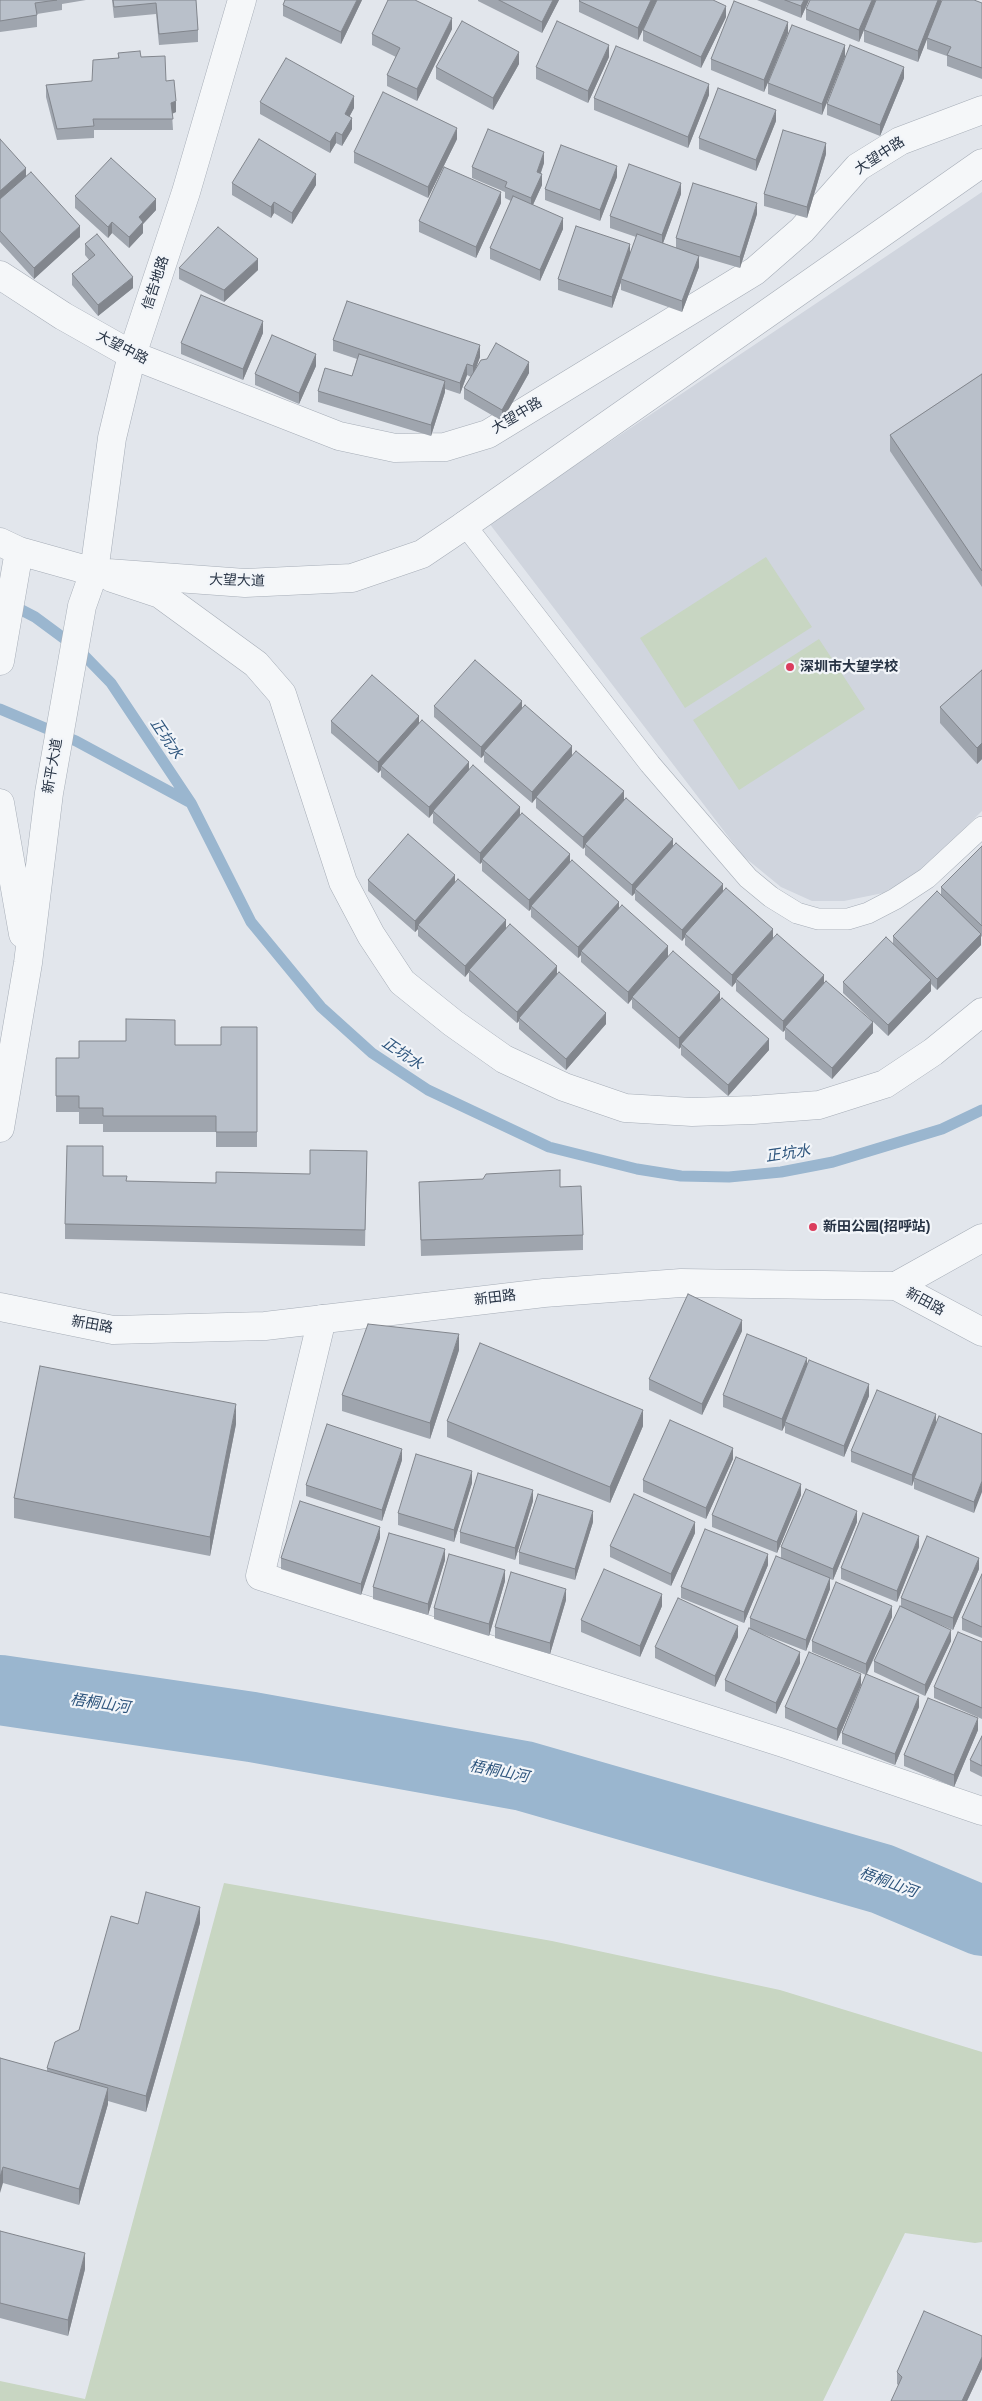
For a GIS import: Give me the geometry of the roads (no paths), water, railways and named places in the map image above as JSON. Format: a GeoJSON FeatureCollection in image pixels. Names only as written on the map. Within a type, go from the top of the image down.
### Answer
{"type":"FeatureCollection","features":[{"type":"Feature","properties":{"kind":"street","name":"信告地路"},"geometry":{"type":"LineString","coordinates":[[94,572],[112,438],[132,355],[186,192],[242,0]]}},
{"type":"Feature","properties":{"kind":"street","name":"大望中路"},"geometry":{"type":"LineString","coordinates":[[0,275],[63,316],[132,355],[339,436],[395,448],[445,447],[488,434],[755,271],[802,230],[858,167],[900,141],[982,110]]}},
{"type":"Feature","properties":{"kind":"street","name":"大望大道"},"geometry":{"type":"LineString","coordinates":[[10,547],[94,572],[245,584],[352,578],[422,554],[982,163]]}},
{"type":"Feature","properties":{"kind":"street"},"geometry":{"type":"LineString","coordinates":[[0,661],[13,585],[10,547]]}},
{"type":"Feature","properties":{"kind":"street","name":"新平大道"},"geometry":{"type":"LineString","coordinates":[[0,1128],[28,963],[49,793],[82,606],[94,572]]}},
{"type":"Feature","properties":{"kind":"street"},"geometry":{"type":"LineString","coordinates":[[94,572],[160,594],[256,664],[282,694],[343,882],[371,935],[402,982],[453,1023],[504,1059],[564,1087],[624,1108],[701,1112],[819,1105],[885,1084],[933,1052],[982,1012]]}},
{"type":"Feature","properties":{"kind":"street","name":"新平大道"},"geometry":{"type":"LineString","coordinates":[[0,803],[28,963]]}},
{"type":"Feature","properties":{"kind":"street"},"geometry":{"type":"LineString","coordinates":[[896,1286],[982,1238]]}},
{"type":"Feature","properties":{"kind":"street","name":"新田路"},"geometry":{"type":"LineString","coordinates":[[0,1307],[113,1330],[265,1326],[544,1293],[681,1283],[896,1286],[982,1332]]}},
{"type":"Feature","properties":{"kind":"street"},"geometry":{"type":"LineString","coordinates":[[322,1318],[260,1576],[783,1743],[982,1811]]}},
{"type":"Feature","properties":{"kind":"lane"},"geometry":{"type":"LineString","coordinates":[[465,524],[656,771],[748,878],[771,897],[797,913],[818,919],[848,919],[868,913],[895,899],[927,878],[982,827]]}},
{"type":"Feature","properties":{"kind":"waterway","name":"正坑水"},"geometry":{"type":"LineString","coordinates":[[10,604],[35,617],[77,648],[111,683],[191,803],[251,922],[321,1007],[372,1053],[428,1090],[549,1147],[637,1169],[681,1176],[729,1177],[781,1172],[833,1162],[942,1129],[982,1110]]}},
{"type":"Feature","properties":{"kind":"waterway"},"geometry":{"type":"LineString","coordinates":[[0,709],[76,741],[189,802]]}},
{"type":"Feature","properties":{"kind":"waterway","name":"梧桐山河"},"geometry":{"type":"LineString","coordinates":[[0,1690],[252,1727],[524,1776],[882,1879],[982,1921]]}},
{"type":"Feature","properties":{"kind":"place","name":"深圳市大望学校"},"geometry":{"type":"Point","coordinates":[790,667]}},
{"type":"Feature","properties":{"kind":"place","name":"新田公园(招呼站)"},"geometry":{"type":"Point","coordinates":[813,1227]}}]}
